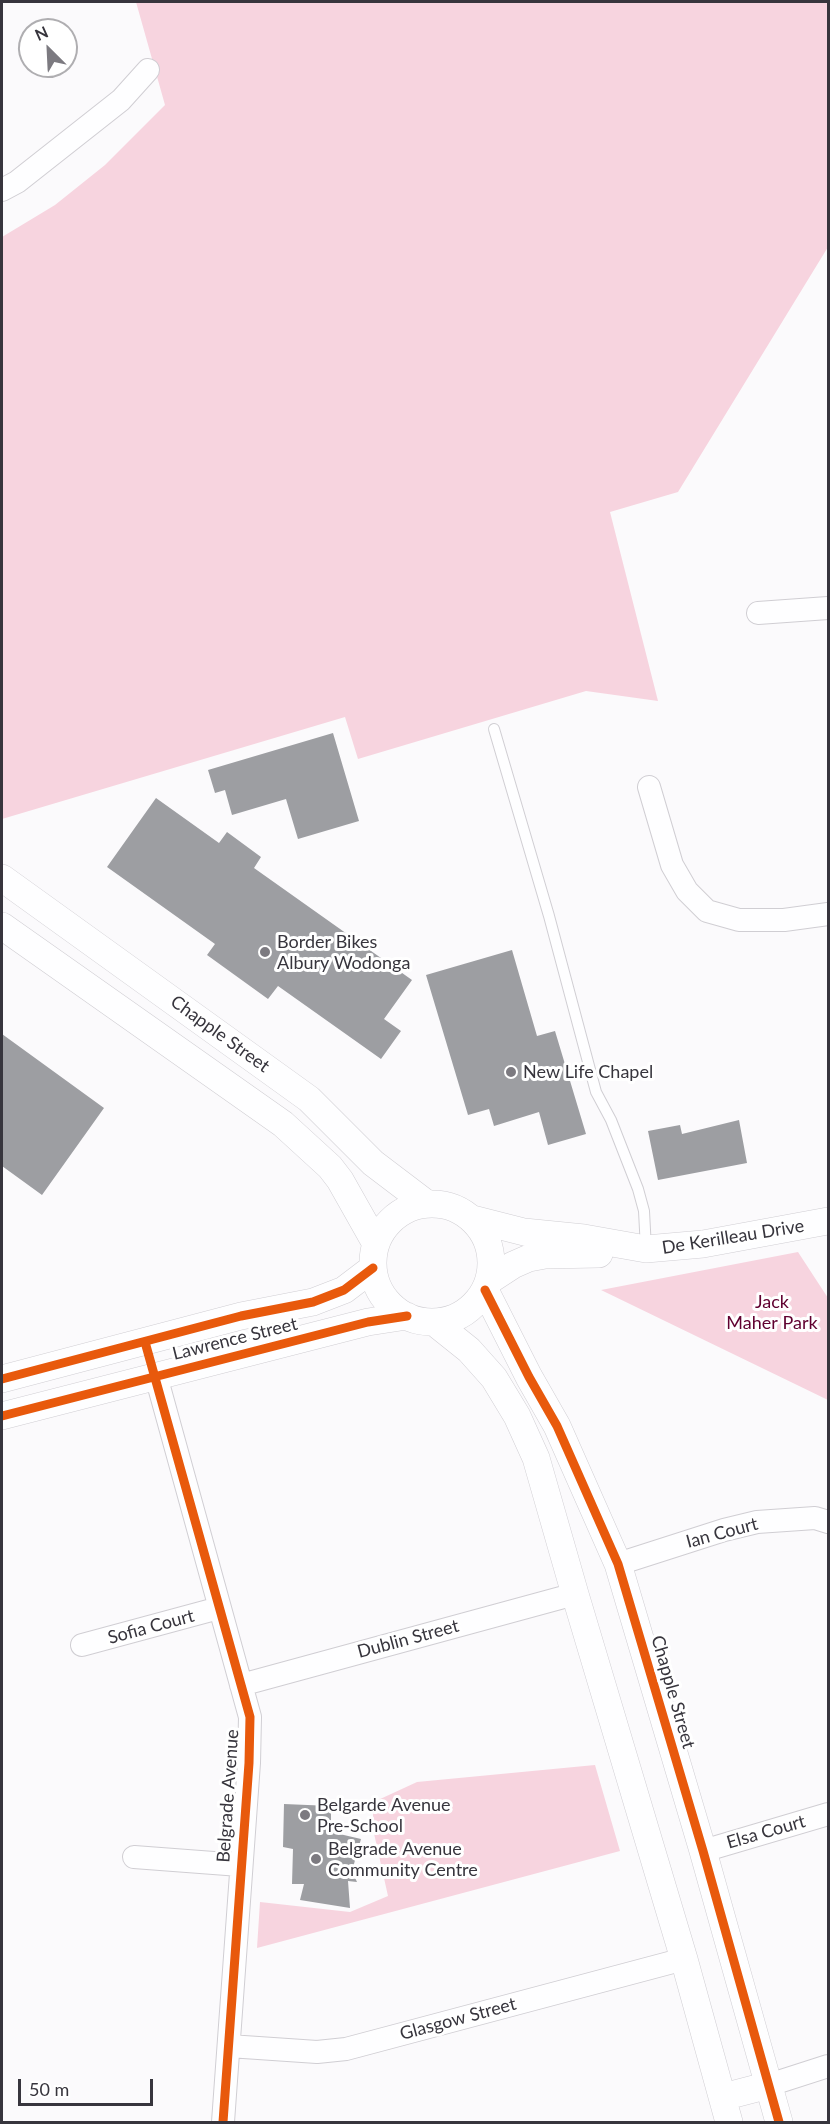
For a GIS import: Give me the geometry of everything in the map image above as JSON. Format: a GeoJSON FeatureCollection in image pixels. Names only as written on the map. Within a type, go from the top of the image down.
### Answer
{"type":"FeatureCollection","features":[{"type":"Feature","properties":{"kind":"street"},"geometry":{"type":"LineString","coordinates":[[2,190],[17,182],[121,100],[148,69]]}},
{"type":"Feature","properties":{"kind":"street"},"geometry":{"type":"LineString","coordinates":[[758,613],[828,608]]}},
{"type":"Feature","properties":{"kind":"street"},"geometry":{"type":"LineString","coordinates":[[649,787],[672,865],[687,891],[707,911],[739,920],[784,920],[828,914]]}},
{"type":"Feature","properties":{"kind":"street","name":"Chapple Street"},"geometry":{"type":"LineString","coordinates":[[2,878],[309,1099],[374,1163],[427,1204]]}},
{"type":"Feature","properties":{"kind":"street","name":"Chapple Street"},"geometry":{"type":"LineString","coordinates":[[2,926],[284,1124],[330,1167],[340,1180],[374,1255]]}},
{"type":"Feature","properties":{"kind":"street"},"geometry":{"type":"LineString","coordinates":[[427,1204],[444,1204],[473,1219],[484,1234],[491,1252],[487,1285],[476,1303],[464,1313],[434,1322],[421,1321],[407,1316],[394,1308],[384,1297],[377,1283],[374,1255],[393,1218],[409,1208],[427,1204]]}},
{"type":"Feature","properties":{"kind":"street","name":"De Kerilleau Drive"},"geometry":{"type":"LineString","coordinates":[[473,1219],[524,1232],[603,1241],[641,1249]]}},
{"type":"Feature","properties":{"kind":"street","name":"De Kerilleau Drive"},"geometry":{"type":"LineString","coordinates":[[487,1285],[513,1265],[529,1258],[545,1255],[614,1254],[641,1249],[703,1244],[828,1221]]}},
{"type":"Feature","properties":{"kind":"street","name":"Lawrence Street"},"geometry":{"type":"LineString","coordinates":[[2,1379],[241,1316],[313,1302],[344,1290],[374,1255]]}},
{"type":"Feature","properties":{"kind":"street","name":"Chapple Street"},"geometry":{"type":"LineString","coordinates":[[487,1285],[529,1377],[557,1426],[618,1564],[703,1851],[779,2122]]}},
{"type":"Feature","properties":{"kind":"street","name":"Lawrence Street"},"geometry":{"type":"LineString","coordinates":[[2,1416],[368,1322],[407,1316]]}},
{"type":"Feature","properties":{"kind":"street"},"geometry":{"type":"LineString","coordinates":[[434,1322],[484,1365],[517,1416],[537,1458],[726,2110],[769,2085],[828,2066]]}},
{"type":"Feature","properties":{"kind":"street"},"geometry":{"type":"LineString","coordinates":[[145,1342],[156,1376]]}},
{"type":"Feature","properties":{"kind":"street","name":"Belgrade Avenue"},"geometry":{"type":"LineString","coordinates":[[156,1376],[250,1717],[249,1763],[240,1865],[224,2122]]}},
{"type":"Feature","properties":{"kind":"street","name":"Ian Court"},"geometry":{"type":"LineString","coordinates":[[618,1564],[724,1530],[757,1522],[815,1518],[828,1522]]}},
{"type":"Feature","properties":{"kind":"street","name":"Dublin Street"},"geometry":{"type":"LineString","coordinates":[[241,1685],[575,1594]]}},
{"type":"Feature","properties":{"kind":"street","name":"Sofia Court"},"geometry":{"type":"LineString","coordinates":[[82,1645],[219,1608]]}},
{"type":"Feature","properties":{"kind":"street","name":"Elsa Court"},"geometry":{"type":"LineString","coordinates":[[703,1851],[828,1814]]}},
{"type":"Feature","properties":{"kind":"street"},"geometry":{"type":"LineString","coordinates":[[134,1857],[240,1865]]}},
{"type":"Feature","properties":{"kind":"street","name":"Glasgow Street"},"geometry":{"type":"LineString","coordinates":[[230,2046],[317,2052],[346,2049],[684,1959]]}},
{"type":"Feature","properties":{"kind":"lane"},"geometry":{"type":"LineString","coordinates":[[494,729],[549,916],[597,1092],[638,1189],[644,1211],[641,1249]]}},
{"type":"Feature","properties":{"kind":"green space"},"geometry":{"type":"Polygon","coordinates":[[[136,2],[828,2],[828,247],[678,492],[610,512],[658,701],[586,691],[358,759],[345,717],[2,819],[2,237],[55,205],[105,165],[165,105],[136,2]]]}},
{"type":"Feature","properties":{"kind":"green space","name":"Jack Maher Park"},"geometry":{"type":"Polygon","coordinates":[[[798,1252],[828,1298],[828,1400],[601,1290],[798,1252]]]}},
{"type":"Feature","properties":{"kind":"green space"},"geometry":{"type":"Polygon","coordinates":[[[595,1765],[620,1851],[257,1948],[260,1902],[350,1912],[388,1896],[373,1829],[373,1813],[378,1800],[417,1782],[595,1765]]]}},
{"type":"Feature","properties":{"kind":"building"},"geometry":{"type":"Polygon","coordinates":[[[333,733],[359,821],[298,839],[286,799],[232,815],[225,790],[215,793],[208,770],[333,733]]]}},
{"type":"Feature","properties":{"kind":"building"},"geometry":{"type":"Polygon","coordinates":[[[156,798],[219,843],[227,832],[261,857],[254,868],[412,980],[384,1019],[401,1031],[381,1059],[278,986],[268,999],[207,955],[215,944],[107,867],[156,798]]]}},
{"type":"Feature","properties":{"kind":"building","name":"New Life Chapel"},"geometry":{"type":"Polygon","coordinates":[[[512,950],[537,1036],[555,1031],[586,1134],[548,1145],[539,1112],[494,1126],[489,1109],[468,1115],[426,975],[512,950]]]}},
{"type":"Feature","properties":{"kind":"building"},"geometry":{"type":"Polygon","coordinates":[[[2,1034],[104,1108],[42,1195],[2,1166],[2,1034]]]}},
{"type":"Feature","properties":{"kind":"building"},"geometry":{"type":"Polygon","coordinates":[[[739,1120],[747,1163],[658,1180],[648,1131],[680,1125],[682,1134],[739,1120]]]}},
{"type":"Feature","properties":{"kind":"building"},"geometry":{"type":"Polygon","coordinates":[[[284,1804],[331,1806],[331,1832],[361,1839],[352,1871],[357,1882],[348,1881],[350,1908],[300,1900],[304,1884],[292,1884],[293,1849],[283,1847],[284,1804]]]}},
{"type":"Feature","properties":{"kind":"cycle path"},"geometry":{"type":"LineString","coordinates":[[2,1379],[241,1316],[313,1302],[344,1290],[373,1268]]}},
{"type":"Feature","properties":{"kind":"cycle path"},"geometry":{"type":"LineString","coordinates":[[485,1290],[529,1377],[557,1426],[618,1564],[703,1851],[779,2122]]}},
{"type":"Feature","properties":{"kind":"cycle path"},"geometry":{"type":"LineString","coordinates":[[2,1416],[368,1322],[407,1316]]}},
{"type":"Feature","properties":{"kind":"cycle path"},"geometry":{"type":"LineString","coordinates":[[145,1342],[250,1717],[249,1763],[223,2122]]}},
{"type":"Feature","properties":{"kind":"place","name":"Border Bikes Albury Wodonga"},"geometry":{"type":"Point","coordinates":[265,952]}},
{"type":"Feature","properties":{"kind":"place","name":"New Life Chapel"},"geometry":{"type":"Point","coordinates":[511,1072]}},
{"type":"Feature","properties":{"kind":"place","name":"Belgarde Avenue Pre-School"},"geometry":{"type":"Point","coordinates":[305,1815]}},
{"type":"Feature","properties":{"kind":"place","name":"Belgrade Avenue Community Centre"},"geometry":{"type":"Point","coordinates":[316,1859]}}]}
